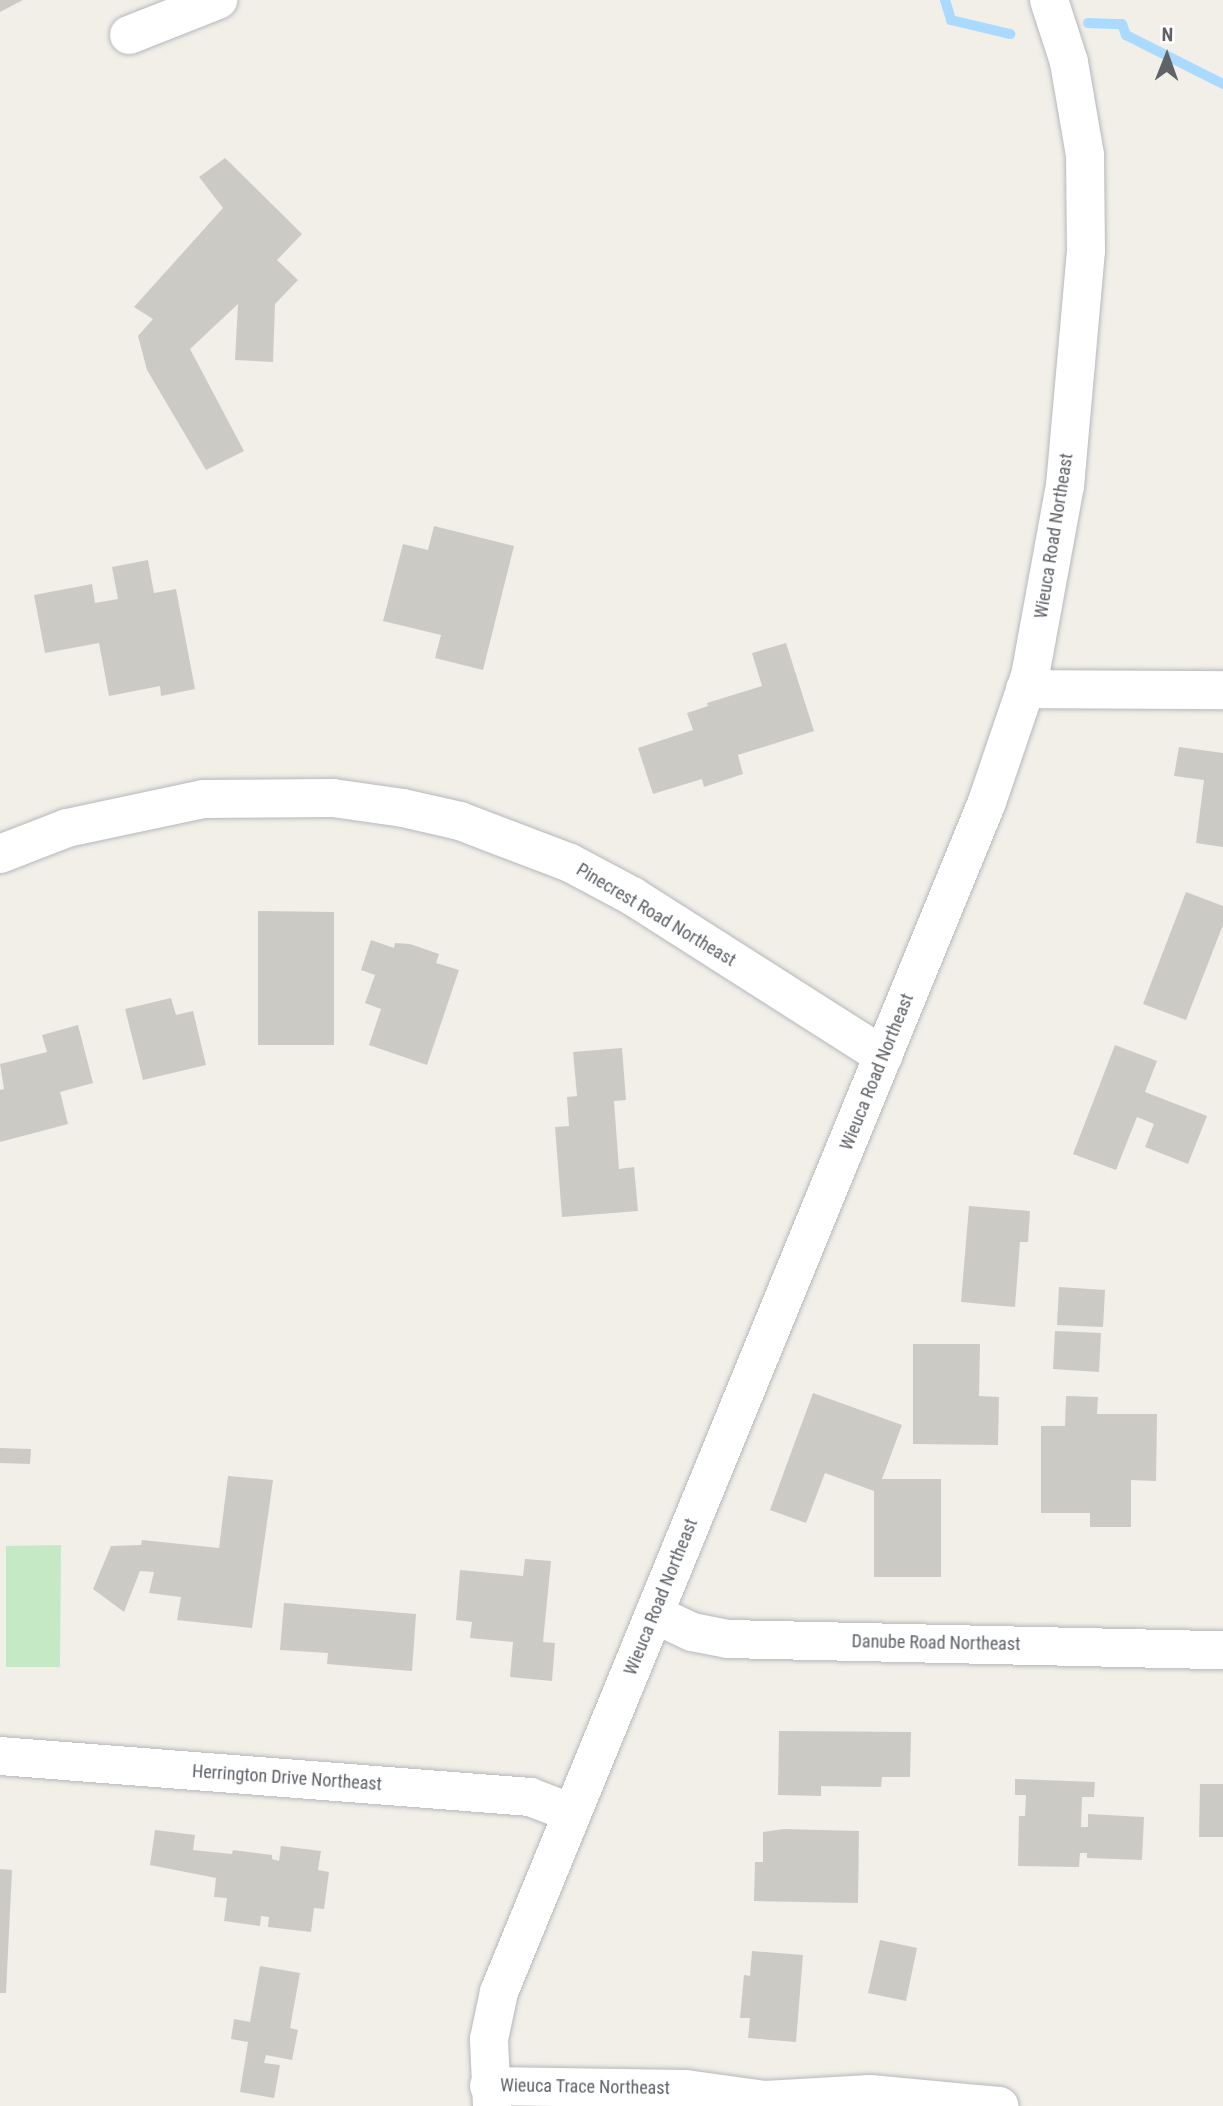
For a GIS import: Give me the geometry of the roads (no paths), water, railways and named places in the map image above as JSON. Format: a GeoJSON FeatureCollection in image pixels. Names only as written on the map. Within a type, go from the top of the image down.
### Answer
{"type":"FeatureCollection","features":[{"type":"Feature","properties":{"kind":"street"},"geometry":{"type":"LineString","coordinates":[[130,35],[218,0]]}},
{"type":"Feature","properties":{"kind":"street","name":"Wieuca Road Northeast"},"geometry":{"type":"LineString","coordinates":[[490,2096],[489,2039],[499,1992],[988,802],[1025,689],[1065,486],[1086,251],[1085,155],[1069,62],[1049,0]]}},
{"type":"Feature","properties":{"kind":"street"},"geometry":{"type":"LineString","coordinates":[[1025,689],[1223,690]]}},
{"type":"Feature","properties":{"kind":"street","name":"Pinecrest Road Northeast"},"geometry":{"type":"LineString","coordinates":[[0,854],[66,828],[204,799],[322,798],[403,808],[460,821],[570,863],[632,896],[883,1056]]}},
{"type":"Feature","properties":{"kind":"street","name":"Danube Road Northeast"},"geometry":{"type":"LineString","coordinates":[[654,1614],[691,1632],[727,1639],[1223,1650]]}},
{"type":"Feature","properties":{"kind":"street","name":"Herrington Drive Northeast"},"geometry":{"type":"LineString","coordinates":[[0,1756],[530,1797],[572,1813]]}},
{"type":"Feature","properties":{"kind":"street","name":"Wieuca Trace Northeast"},"geometry":{"type":"LineString","coordinates":[[490,2096],[686,2089],[757,2103],[870,2094],[999,2106]]}},
{"type":"Feature","properties":{"kind":"waterway"},"geometry":{"type":"LineString","coordinates":[[945,0],[951,20],[1010,34]]}},
{"type":"Feature","properties":{"kind":"waterway"},"geometry":{"type":"LineString","coordinates":[[1088,23],[1122,24],[1126,35],[1223,84]]}}]}
